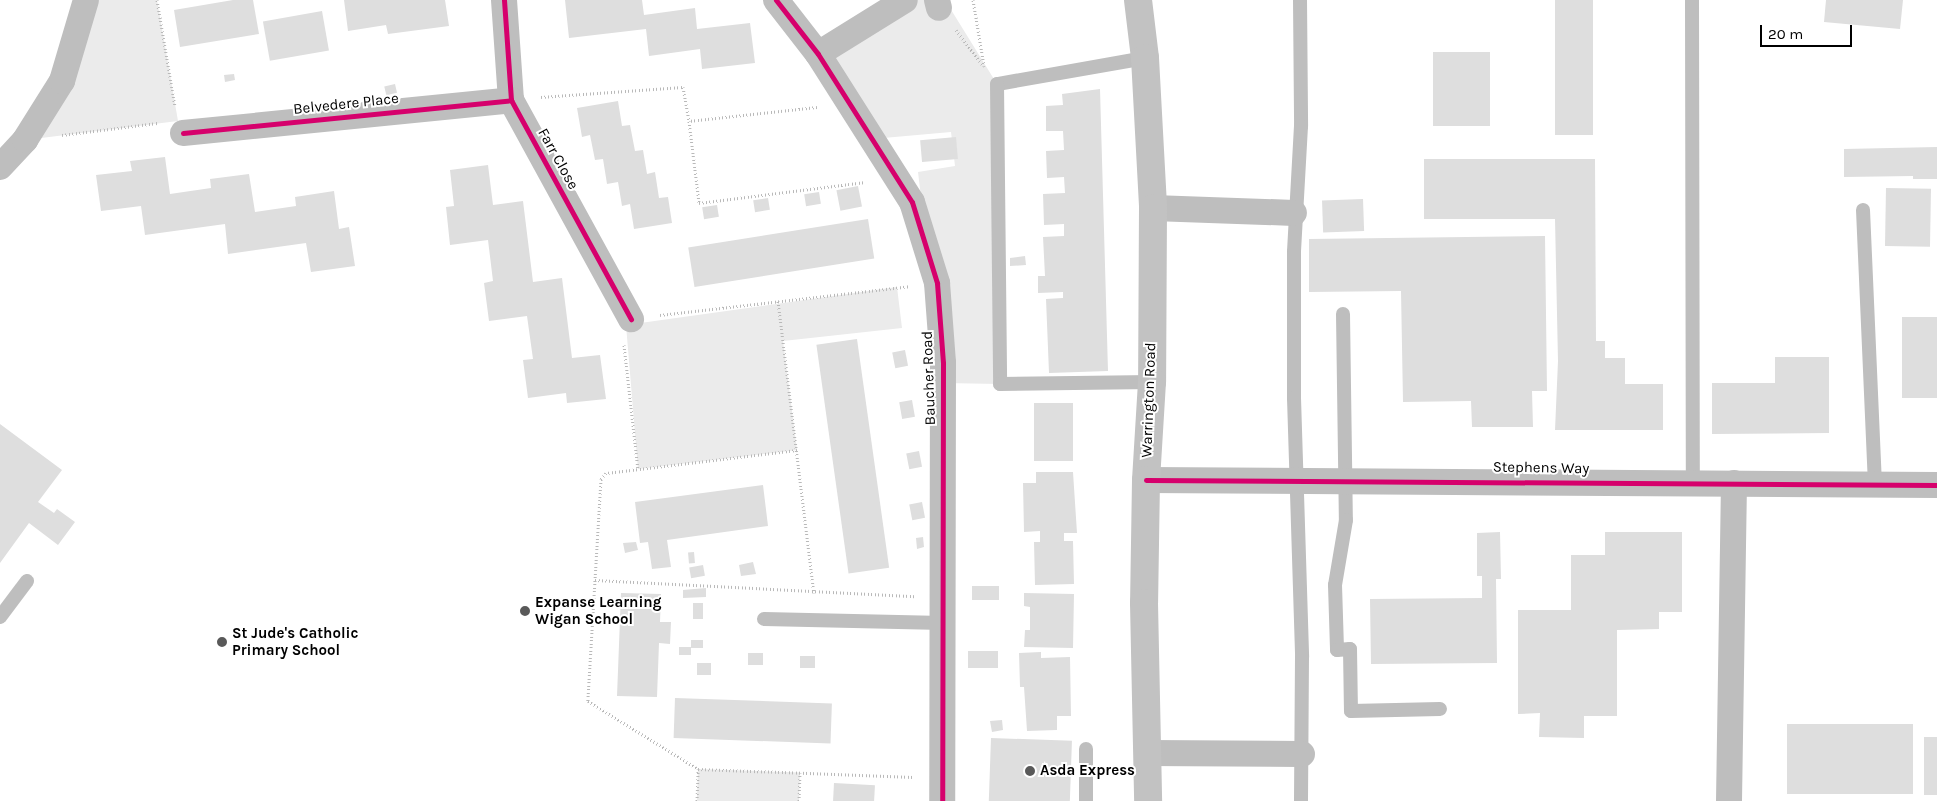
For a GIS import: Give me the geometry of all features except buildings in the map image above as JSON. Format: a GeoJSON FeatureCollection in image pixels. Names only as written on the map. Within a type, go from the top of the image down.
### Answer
{"type":"FeatureCollection","features":[{"type":"Feature","properties":{"kind":"main road","name":"Warrington Road"},"geometry":{"type":"LineString","coordinates":[[1138,0],[1145,58],[1153,208],[1152,382],[1146,480],[1144,602],[1148,801]]}},
{"type":"Feature","properties":{"kind":"street"},"geometry":{"type":"LineString","coordinates":[[0,167],[25,140],[62,81],[86,0]]}},
{"type":"Feature","properties":{"kind":"street","name":"Farr Close"},"geometry":{"type":"LineString","coordinates":[[504,0],[511,100],[631,318]]}},
{"type":"Feature","properties":{"kind":"street","name":"Baucher Road"},"geometry":{"type":"LineString","coordinates":[[776,0],[818,54],[912,202],[937,282],[944,370],[942,790]]}},
{"type":"Feature","properties":{"kind":"street"},"geometry":{"type":"LineString","coordinates":[[818,54],[905,0]]}},
{"type":"Feature","properties":{"kind":"street","name":"Belvedere Place"},"geometry":{"type":"LineString","coordinates":[[181,127],[511,100]]}},
{"type":"Feature","properties":{"kind":"street"},"geometry":{"type":"LineString","coordinates":[[1153,208],[1294,213]]}},
{"type":"Feature","properties":{"kind":"street","name":"Stephens Way"},"geometry":{"type":"LineString","coordinates":[[1146,480],[1346,479],[1937,485]]}},
{"type":"Feature","properties":{"kind":"street"},"geometry":{"type":"LineString","coordinates":[[1729,801],[1734,483]]}},
{"type":"Feature","properties":{"kind":"street"},"geometry":{"type":"LineString","coordinates":[[1148,753],[1302,754]]}},
{"type":"Feature","properties":{"kind":"lane"},"geometry":{"type":"LineString","coordinates":[[1300,0],[1300,126],[1294,213],[1296,479],[1302,657],[1301,801]]}},
{"type":"Feature","properties":{"kind":"lane"},"geometry":{"type":"LineString","coordinates":[[1692,0],[1693,482]]}},
{"type":"Feature","properties":{"kind":"lane"},"geometry":{"type":"LineString","coordinates":[[1145,58],[997,84],[1000,384],[1152,382]]}},
{"type":"Feature","properties":{"kind":"lane"},"geometry":{"type":"LineString","coordinates":[[1863,210],[1875,484]]}},
{"type":"Feature","properties":{"kind":"lane"},"geometry":{"type":"LineString","coordinates":[[1343,314],[1346,520],[1335,585],[1337,650],[1350,649],[1351,711],[1440,709]]}},
{"type":"Feature","properties":{"kind":"lane"},"geometry":{"type":"LineString","coordinates":[[0,617],[27,581]]}},
{"type":"Feature","properties":{"kind":"lane"},"geometry":{"type":"LineString","coordinates":[[764,618],[943,611]]}},
{"type":"Feature","properties":{"kind":"lane"},"geometry":{"type":"LineString","coordinates":[[1086,749],[1086,801]]}},
{"type":"Feature","properties":{"kind":"path"},"geometry":{"type":"LineString","coordinates":[[25,140],[181,127],[157,0]]}},
{"type":"Feature","properties":{"kind":"path"},"geometry":{"type":"LineString","coordinates":[[973,0],[984,66]]}},
{"type":"Feature","properties":{"kind":"path"},"geometry":{"type":"LineString","coordinates":[[938,4],[997,84]]}},
{"type":"Feature","properties":{"kind":"path"},"geometry":{"type":"LineString","coordinates":[[511,100],[683,87],[699,203],[897,178]]}},
{"type":"Feature","properties":{"kind":"path"},"geometry":{"type":"LineString","coordinates":[[689,121],[849,103]]}},
{"type":"Feature","properties":{"kind":"path"},"geometry":{"type":"LineString","coordinates":[[638,469],[622,330],[631,318],[937,282]]}},
{"type":"Feature","properties":{"kind":"path"},"geometry":{"type":"LineString","coordinates":[[778,301],[814,591]]}},
{"type":"Feature","properties":{"kind":"path"},"geometry":{"type":"LineString","coordinates":[[797,450],[606,473],[602,478],[588,701],[698,770],[800,773],[942,790]]}},
{"type":"Feature","properties":{"kind":"path"},"geometry":{"type":"LineString","coordinates":[[595,580],[814,591],[943,611]]}},
{"type":"Feature","properties":{"kind":"path"},"geometry":{"type":"LineString","coordinates":[[697,801],[698,770]]}},
{"type":"Feature","properties":{"kind":"path"},"geometry":{"type":"LineString","coordinates":[[799,801],[800,773]]}},
{"type":"Feature","properties":{"kind":"shaded area"},"geometry":{"type":"Polygon","coordinates":[[[86,0],[157,0],[178,121],[25,140],[86,0]]]}},
{"type":"Feature","properties":{"kind":"shaded area"},"geometry":{"type":"Polygon","coordinates":[[[905,0],[945,0],[997,84],[1000,384],[943,383],[918,172],[955,166],[951,132],[872,139],[818,54],[905,0]]]}},
{"type":"Feature","properties":{"kind":"shaded area"},"geometry":{"type":"Polygon","coordinates":[[[897,287],[902,328],[783,341],[797,450],[638,469],[626,325],[897,287]]]}},
{"type":"Feature","properties":{"kind":"shaded area"},"geometry":{"type":"Polygon","coordinates":[[[698,769],[800,773],[799,801],[697,801],[698,769]]]}},
{"type":"Feature","properties":{"kind":"cycle path"},"geometry":{"type":"LineString","coordinates":[[504,0],[511,100],[631,319]]}},
{"type":"Feature","properties":{"kind":"cycle path"},"geometry":{"type":"LineString","coordinates":[[776,0],[818,54],[912,202],[937,283],[943,363],[942,801]]}},
{"type":"Feature","properties":{"kind":"cycle path"},"geometry":{"type":"LineString","coordinates":[[183,133],[511,100]]}},
{"type":"Feature","properties":{"kind":"cycle path"},"geometry":{"type":"LineString","coordinates":[[1146,480],[1937,485]]}},
{"type":"Feature","properties":{"kind":"place","name":"Expanse Learning Wigan School"},"geometry":{"type":"Point","coordinates":[525,611]}},
{"type":"Feature","properties":{"kind":"place","name":"St Jude's Catholic Primary School"},"geometry":{"type":"Point","coordinates":[222,642]}},
{"type":"Feature","properties":{"kind":"place","name":"Asda Express"},"geometry":{"type":"Point","coordinates":[1030,771]}}]}
